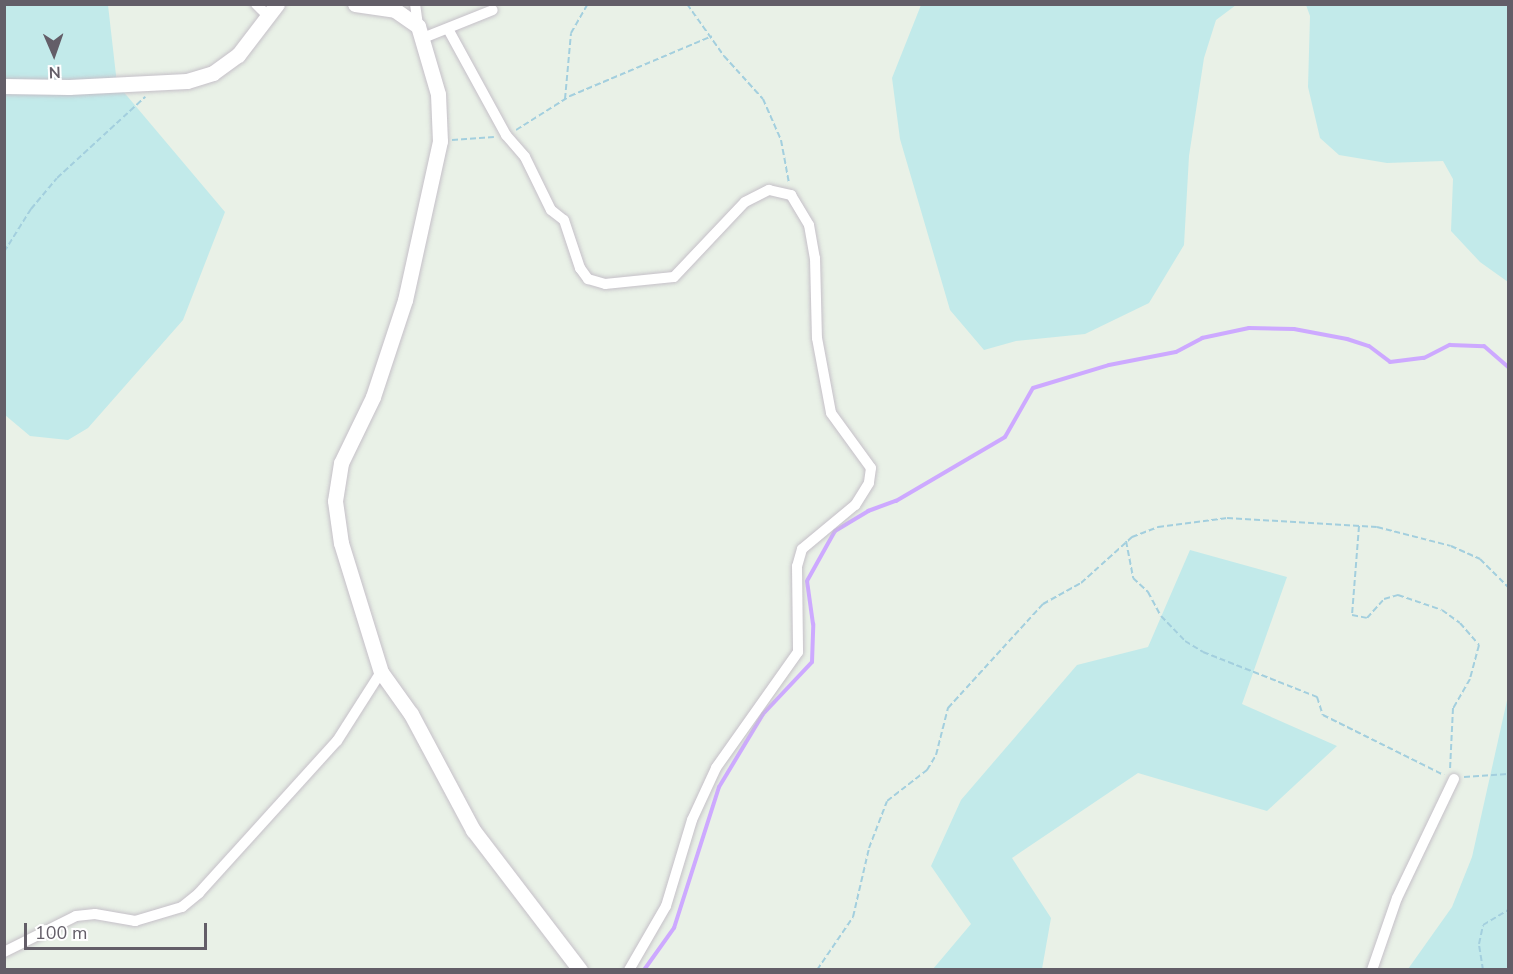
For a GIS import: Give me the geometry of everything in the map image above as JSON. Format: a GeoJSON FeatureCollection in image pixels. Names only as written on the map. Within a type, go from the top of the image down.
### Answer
{"type":"FeatureCollection","features":[{"type":"Feature","properties":{"kind":"street"},"geometry":{"type":"LineString","coordinates":[[4,86],[160,84],[213,73],[238,55],[273,10],[256,4]]}},
{"type":"Feature","properties":{"kind":"street"},"geometry":{"type":"LineString","coordinates":[[355,4],[395,10],[421,32],[448,29],[493,10]]}},
{"type":"Feature","properties":{"kind":"street"},"geometry":{"type":"LineString","coordinates":[[415,4],[438,94],[440,141],[405,300],[373,397],[341,463],[335,501],[341,543],[381,672],[411,714],[472,830],[580,969]]}},
{"type":"Feature","properties":{"kind":"street"},"geometry":{"type":"LineString","coordinates":[[448,29],[506,135],[525,157],[551,210],[564,220],[580,268],[588,279],[605,284],[674,277],[746,202],[769,190],[791,195],[809,225],[815,258],[817,338],[823,386],[831,413],[871,468],[869,483],[855,505],[802,549],[797,566],[798,652],[716,768],[692,820],[666,906],[629,969]]}},
{"type":"Feature","properties":{"kind":"street"},"geometry":{"type":"LineString","coordinates":[[4,952],[76,916],[95,914],[135,921],[182,907],[199,893],[337,741],[381,672]]}},
{"type":"Feature","properties":{"kind":"street"},"geometry":{"type":"LineString","coordinates":[[1372,969],[1397,897],[1454,779]]}},
{"type":"Feature","properties":{"kind":"path"},"geometry":{"type":"LineString","coordinates":[[565,99],[572,33],[588,4]]}},
{"type":"Feature","properties":{"kind":"path"},"geometry":{"type":"LineString","coordinates":[[687,4],[712,36],[724,56],[763,99],[782,140],[791,195]]}},
{"type":"Feature","properties":{"kind":"path"},"geometry":{"type":"LineString","coordinates":[[440,141],[506,135],[565,99],[654,57],[712,36]]}},
{"type":"Feature","properties":{"kind":"path"},"geometry":{"type":"LineString","coordinates":[[4,252],[31,209],[57,178],[160,84]]}},
{"type":"Feature","properties":{"kind":"path"},"geometry":{"type":"LineString","coordinates":[[817,969],[853,917],[869,848],[887,801],[927,770],[936,755],[948,708],[1043,604],[1081,583],[1126,541],[1158,527],[1227,518],[1359,526],[1451,546],[1480,559],[1509,587]]}},
{"type":"Feature","properties":{"kind":"path"},"geometry":{"type":"LineString","coordinates":[[1126,541],[1133,578],[1148,592],[1161,616],[1185,641],[1203,652],[1317,698],[1323,715],[1448,777],[1454,758],[1453,708],[1470,679],[1479,645],[1460,622],[1442,610],[1398,595],[1384,599],[1367,618],[1353,615],[1359,526]]}},
{"type":"Feature","properties":{"kind":"path"},"geometry":{"type":"LineString","coordinates":[[1454,779],[1478,773],[1509,774]]}},
{"type":"Feature","properties":{"kind":"path"},"geometry":{"type":"LineString","coordinates":[[1509,843],[1509,861]]}},
{"type":"Feature","properties":{"kind":"path"},"geometry":{"type":"LineString","coordinates":[[1484,969],[1479,944],[1483,925],[1509,910]]}},
{"type":"Feature","properties":{"kind":"shaded area"},"geometry":{"type":"Polygon","coordinates":[[[4,5],[108,5],[117,84],[225,212],[183,320],[88,428],[68,440],[30,436],[5,415],[4,5]]]}},
{"type":"Feature","properties":{"kind":"shaded area"},"geometry":{"type":"Polygon","coordinates":[[[921,5],[1236,5],[1216,20],[1204,58],[1189,156],[1184,245],[1149,303],[1085,334],[1016,341],[984,350],[950,310],[900,139],[892,78],[921,5]]]}},
{"type":"Feature","properties":{"kind":"shaded area"},"geometry":{"type":"Polygon","coordinates":[[[1306,5],[1508,5],[1508,282],[1480,262],[1451,231],[1453,179],[1443,161],[1387,163],[1339,155],[1320,138],[1308,87],[1310,16],[1306,5]]]}},
{"type":"Feature","properties":{"kind":"shaded area"},"geometry":{"type":"Polygon","coordinates":[[[1190,550],[1287,577],[1242,704],[1337,746],[1267,811],[1138,773],[1012,858],[1051,918],[1042,969],[933,969],[971,924],[931,866],[961,800],[1077,665],[1148,647],[1190,550]]]}},
{"type":"Feature","properties":{"kind":"shaded area"},"geometry":{"type":"Polygon","coordinates":[[[1508,696],[1508,969],[1408,969],[1452,907],[1472,857],[1508,696]]]}},
{"type":"Feature","properties":{"kind":"waterway"},"geometry":{"type":"LineString","coordinates":[[644,970],[674,928],[719,787],[763,714],[812,662],[813,624],[807,581],[835,531],[868,511],[896,501],[1005,437],[1033,388],[1109,365],[1176,352],[1202,338],[1249,328],[1294,329],[1347,339],[1369,346],[1390,362],[1424,358],[1450,345],[1484,346],[1508,367]]}}]}
